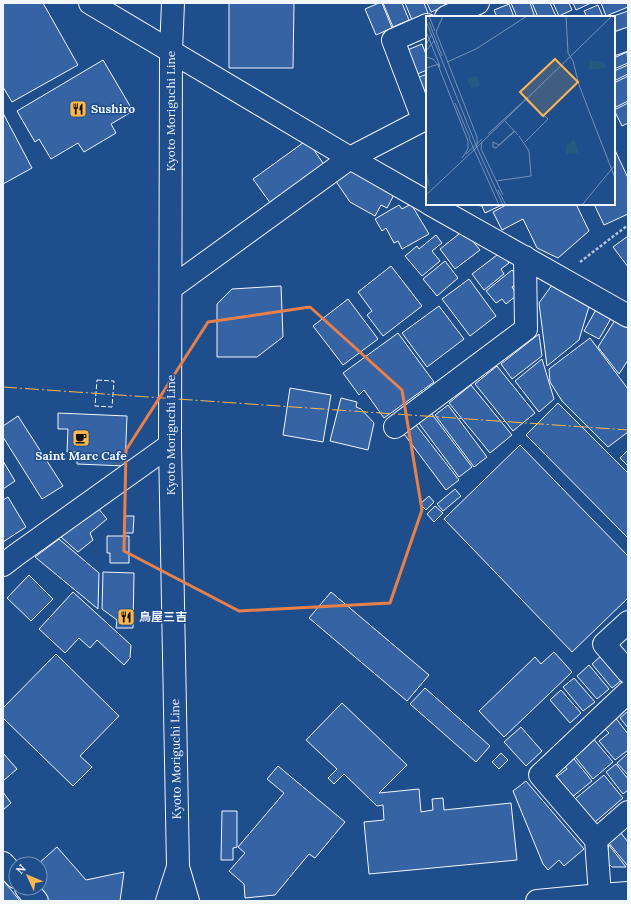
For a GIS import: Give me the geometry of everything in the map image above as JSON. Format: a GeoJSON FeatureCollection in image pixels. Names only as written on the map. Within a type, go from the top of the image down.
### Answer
{"type":"FeatureCollection","features":[{"type":"Feature","properties":{"kind":"street"},"geometry":{"type":"LineString","coordinates":[[90,3],[350,158],[426,201]]}},
{"type":"Feature","properties":{"kind":"street","name":"Kyoto Moriguchi Line"},"geometry":{"type":"LineString","coordinates":[[173,3],[171,51],[170,445],[178,867],[188,901]]}},
{"type":"Feature","properties":{"kind":"street"},"geometry":{"type":"LineString","coordinates":[[448,16],[478,3]]}},
{"type":"Feature","properties":{"kind":"street"},"geometry":{"type":"LineString","coordinates":[[171,288],[350,158],[425,118],[393,40],[426,25]]}},
{"type":"Feature","properties":{"kind":"street"},"geometry":{"type":"LineString","coordinates":[[615,44],[628,39]]}},
{"type":"Feature","properties":{"kind":"street"},"geometry":{"type":"LineString","coordinates":[[432,205],[628,316]]}},
{"type":"Feature","properties":{"kind":"street"},"geometry":{"type":"LineString","coordinates":[[395,427],[526,329],[525,257]]}},
{"type":"Feature","properties":{"kind":"street"},"geometry":{"type":"LineString","coordinates":[[3,565],[170,445]]}},
{"type":"Feature","properties":{"kind":"street"},"geometry":{"type":"LineString","coordinates":[[628,622],[604,644],[628,672]]}},
{"type":"Feature","properties":{"kind":"street"},"geometry":{"type":"LineString","coordinates":[[600,895],[596,840],[540,775],[628,692]]}},
{"type":"Feature","properties":{"kind":"street"},"geometry":{"type":"LineString","coordinates":[[596,840],[628,812]]}},
{"type":"Feature","properties":{"kind":"street","name":"Kyoto Moriguchi Line"},"geometry":{"type":"LineString","coordinates":[[167,901],[178,867]]}},
{"type":"Feature","properties":{"kind":"street"},"geometry":{"type":"LineString","coordinates":[[537,901],[628,893]]}},
{"type":"Feature","properties":{"kind":"path"},"geometry":{"type":"LineString","coordinates":[[561,278],[628,225]]}},
{"type":"Feature","properties":{"kind":"highlighted area"},"geometry":{"type":"Polygon","coordinates":[[[310,307],[402,390],[422,510],[390,603],[239,611],[124,551],[126,450],[208,322],[310,307]]]}},
{"type":"Feature","properties":{"kind":"building"},"geometry":{"type":"Polygon","coordinates":[[[3,3],[43,3],[78,65],[12,102],[3,87],[3,3]]]}},
{"type":"Feature","properties":{"kind":"building"},"geometry":{"type":"Polygon","coordinates":[[[229,3],[294,3],[293,68],[229,68],[229,3]]]}},
{"type":"Feature","properties":{"kind":"building"},"geometry":{"type":"Polygon","coordinates":[[[382,3],[392,28],[376,35],[365,9],[382,3]]]}},
{"type":"Feature","properties":{"kind":"building"},"geometry":{"type":"Polygon","coordinates":[[[383,3],[402,3],[409,20],[393,27],[383,3]]]}},
{"type":"Feature","properties":{"kind":"building"},"geometry":{"type":"Polygon","coordinates":[[[405,3],[424,3],[428,13],[412,20],[405,3]]]}},
{"type":"Feature","properties":{"kind":"building"},"geometry":{"type":"Polygon","coordinates":[[[427,3],[444,3],[446,6],[431,12],[427,3]]]}},
{"type":"Feature","properties":{"kind":"building"},"geometry":{"type":"Polygon","coordinates":[[[511,3],[530,3],[535,16],[517,16],[511,3]]]}},
{"type":"Feature","properties":{"kind":"building"},"geometry":{"type":"Polygon","coordinates":[[[532,3],[550,3],[556,16],[538,16],[532,3]]]}},
{"type":"Feature","properties":{"kind":"building"},"geometry":{"type":"Polygon","coordinates":[[[553,3],[569,3],[572,10],[559,16],[553,3]]]}},
{"type":"Feature","properties":{"kind":"building"},"geometry":{"type":"Polygon","coordinates":[[[573,3],[591,3],[576,10],[573,3]]]}},
{"type":"Feature","properties":{"kind":"building"},"geometry":{"type":"Polygon","coordinates":[[[601,3],[628,3],[628,7],[606,16],[601,3]]]}},
{"type":"Feature","properties":{"kind":"building"},"geometry":{"type":"Polygon","coordinates":[[[509,4],[514,16],[497,16],[494,10],[509,4]]]}},
{"type":"Feature","properties":{"kind":"building"},"geometry":{"type":"Polygon","coordinates":[[[598,5],[603,16],[586,16],[584,11],[598,5]]]}},
{"type":"Feature","properties":{"kind":"building"},"geometry":{"type":"Polygon","coordinates":[[[628,11],[628,31],[615,36],[614,16],[628,11]]]}},
{"type":"Feature","properties":{"kind":"building"},"geometry":{"type":"Polygon","coordinates":[[[422,44],[426,54],[426,70],[415,75],[405,51],[422,44]]]}},
{"type":"Feature","properties":{"kind":"building"},"geometry":{"type":"Polygon","coordinates":[[[627,52],[628,63],[615,69],[615,58],[627,52]]]}},
{"type":"Feature","properties":{"kind":"building"},"geometry":{"type":"Polygon","coordinates":[[[103,60],[133,111],[111,124],[116,133],[84,152],[78,143],[51,159],[39,139],[35,142],[17,111],[103,60]]]}},
{"type":"Feature","properties":{"kind":"building"},"geometry":{"type":"Polygon","coordinates":[[[628,65],[628,74],[615,80],[615,71],[628,65]]]}},
{"type":"Feature","properties":{"kind":"building"},"geometry":{"type":"Polygon","coordinates":[[[426,74],[426,100],[417,78],[426,74]]]}},
{"type":"Feature","properties":{"kind":"building"},"geometry":{"type":"Polygon","coordinates":[[[628,76],[628,101],[615,108],[615,82],[628,76]]]}},
{"type":"Feature","properties":{"kind":"building"},"geometry":{"type":"Polygon","coordinates":[[[628,103],[628,123],[622,126],[615,110],[628,103]]]}},
{"type":"Feature","properties":{"kind":"building"},"geometry":{"type":"Polygon","coordinates":[[[3,113],[32,168],[3,184],[3,113]]]}},
{"type":"Feature","properties":{"kind":"building"},"geometry":{"type":"Polygon","coordinates":[[[307,140],[325,166],[271,204],[253,179],[307,140]]]}},
{"type":"Feature","properties":{"kind":"building"},"geometry":{"type":"Polygon","coordinates":[[[615,150],[628,178],[628,214],[604,225],[594,205],[615,205],[615,150]]]}},
{"type":"Feature","properties":{"kind":"building"},"geometry":{"type":"Polygon","coordinates":[[[350,163],[397,189],[387,208],[381,205],[375,216],[350,202],[335,180],[350,163]]]}},
{"type":"Feature","properties":{"kind":"building"},"geometry":{"type":"Polygon","coordinates":[[[411,204],[429,234],[402,249],[398,241],[394,243],[386,228],[382,231],[375,219],[399,205],[402,209],[411,204]]]}},
{"type":"Feature","properties":{"kind":"building"},"geometry":{"type":"Polygon","coordinates":[[[476,205],[502,205],[485,213],[482,206],[476,205]]]}},
{"type":"Feature","properties":{"kind":"building"},"geometry":{"type":"Polygon","coordinates":[[[506,205],[576,205],[589,231],[558,258],[537,248],[523,219],[502,230],[493,212],[506,205]]]}},
{"type":"Feature","properties":{"kind":"building"},"geometry":{"type":"Polygon","coordinates":[[[464,230],[480,250],[455,269],[440,249],[464,230]]]}},
{"type":"Feature","properties":{"kind":"building"},"geometry":{"type":"Polygon","coordinates":[[[436,235],[442,243],[432,251],[440,261],[422,276],[405,256],[417,246],[419,249],[436,235]]]}},
{"type":"Feature","properties":{"kind":"building"},"geometry":{"type":"Polygon","coordinates":[[[628,236],[628,267],[613,247],[628,236]]]}},
{"type":"Feature","properties":{"kind":"building"},"geometry":{"type":"Polygon","coordinates":[[[501,252],[509,263],[501,269],[504,274],[484,290],[472,274],[501,252]]]}},
{"type":"Feature","properties":{"kind":"building"},"geometry":{"type":"Polygon","coordinates":[[[445,261],[458,278],[437,296],[423,279],[445,261]]]}},
{"type":"Feature","properties":{"kind":"building"},"geometry":{"type":"Polygon","coordinates":[[[391,266],[422,306],[383,336],[367,315],[372,311],[358,292],[391,266]]]}},
{"type":"Feature","properties":{"kind":"building"},"geometry":{"type":"Polygon","coordinates":[[[512,270],[517,276],[518,282],[512,287],[517,295],[506,304],[502,299],[496,303],[486,291],[512,270]]]}},
{"type":"Feature","properties":{"kind":"building"},"geometry":{"type":"Polygon","coordinates":[[[557,278],[590,303],[579,340],[547,366],[539,303],[557,278]]]}},
{"type":"Feature","properties":{"kind":"building"},"geometry":{"type":"Polygon","coordinates":[[[469,279],[496,316],[470,336],[442,299],[469,279]]]}},
{"type":"Feature","properties":{"kind":"building"},"geometry":{"type":"Polygon","coordinates":[[[281,286],[283,337],[257,357],[217,357],[217,304],[232,289],[281,286]]]}},
{"type":"Feature","properties":{"kind":"building"},"geometry":{"type":"Polygon","coordinates":[[[348,299],[378,339],[343,365],[313,326],[348,299]]]}},
{"type":"Feature","properties":{"kind":"building"},"geometry":{"type":"Polygon","coordinates":[[[439,306],[464,339],[427,367],[402,333],[439,306]]]}},
{"type":"Feature","properties":{"kind":"building"},"geometry":{"type":"Polygon","coordinates":[[[598,306],[613,315],[599,339],[584,331],[598,306]]]}},
{"type":"Feature","properties":{"kind":"building"},"geometry":{"type":"Polygon","coordinates":[[[617,317],[628,324],[628,360],[619,374],[598,347],[617,317]]]}},
{"type":"Feature","properties":{"kind":"building"},"geometry":{"type":"Polygon","coordinates":[[[398,333],[434,382],[384,418],[364,390],[359,395],[343,373],[398,333]]]}},
{"type":"Feature","properties":{"kind":"building"},"geometry":{"type":"Polygon","coordinates":[[[539,334],[542,356],[512,379],[501,364],[539,334]]]}},
{"type":"Feature","properties":{"kind":"building"},"geometry":{"type":"Polygon","coordinates":[[[590,338],[628,389],[628,432],[608,447],[562,401],[550,382],[549,369],[590,338]]]}},
{"type":"Feature","properties":{"kind":"building"},"geometry":{"type":"Polygon","coordinates":[[[542,359],[554,399],[539,412],[515,381],[542,359]]]}},
{"type":"Feature","properties":{"kind":"building"},"geometry":{"type":"Polygon","coordinates":[[[497,366],[535,413],[513,431],[475,384],[497,366]]]}},
{"type":"Feature","properties":{"kind":"building"},"geometry":{"type":"Polygon","coordinates":[[[471,385],[512,435],[490,453],[449,403],[471,385]]]}},
{"type":"Feature","properties":{"kind":"building"},"geometry":{"type":"Polygon","coordinates":[[[290,388],[331,395],[323,442],[283,435],[290,388]]]}},
{"type":"Feature","properties":{"kind":"building"},"geometry":{"type":"Polygon","coordinates":[[[341,398],[357,402],[356,407],[361,409],[374,423],[368,450],[330,441],[341,398]]]}},
{"type":"Feature","properties":{"kind":"building"},"geometry":{"type":"Polygon","coordinates":[[[558,403],[628,473],[628,538],[526,435],[558,403]]]}},
{"type":"Feature","properties":{"kind":"building"},"geometry":{"type":"Polygon","coordinates":[[[448,405],[487,457],[474,467],[435,415],[448,405]]]}},
{"type":"Feature","properties":{"kind":"building"},"geometry":{"type":"Polygon","coordinates":[[[58,413],[127,416],[125,466],[77,464],[77,452],[67,452],[68,429],[58,429],[58,413]]]}},
{"type":"Feature","properties":{"kind":"building"},"geometry":{"type":"Polygon","coordinates":[[[431,413],[472,467],[459,477],[418,422],[431,413]]]}},
{"type":"Feature","properties":{"kind":"building"},"geometry":{"type":"Polygon","coordinates":[[[18,416],[63,486],[42,499],[3,437],[3,426],[18,416]]]}},
{"type":"Feature","properties":{"kind":"building"},"geometry":{"type":"Polygon","coordinates":[[[416,425],[459,480],[446,490],[404,434],[416,425]]]}},
{"type":"Feature","properties":{"kind":"building"},"geometry":{"type":"Polygon","coordinates":[[[520,445],[628,556],[628,598],[572,652],[444,519],[520,445]]]}},
{"type":"Feature","properties":{"kind":"building"},"geometry":{"type":"Polygon","coordinates":[[[628,450],[628,466],[620,458],[628,450]]]}},
{"type":"Feature","properties":{"kind":"building"},"geometry":{"type":"Polygon","coordinates":[[[3,461],[15,481],[3,489],[3,461]]]}},
{"type":"Feature","properties":{"kind":"building"},"geometry":{"type":"Polygon","coordinates":[[[455,489],[461,496],[443,511],[437,504],[455,489]]]}},
{"type":"Feature","properties":{"kind":"building"},"geometry":{"type":"Polygon","coordinates":[[[429,496],[434,502],[426,510],[420,504],[429,496]]]}},
{"type":"Feature","properties":{"kind":"building"},"geometry":{"type":"Polygon","coordinates":[[[8,497],[26,527],[3,542],[3,500],[8,497]]]}},
{"type":"Feature","properties":{"kind":"building"},"geometry":{"type":"Polygon","coordinates":[[[435,506],[443,513],[434,522],[427,514],[435,506]]]}},
{"type":"Feature","properties":{"kind":"building"},"geometry":{"type":"Polygon","coordinates":[[[98,508],[107,519],[90,533],[93,540],[78,552],[61,537],[98,508]]]}},
{"type":"Feature","properties":{"kind":"building"},"geometry":{"type":"Polygon","coordinates":[[[125,516],[134,516],[133,533],[124,533],[125,516]]]}},
{"type":"Feature","properties":{"kind":"building"},"geometry":{"type":"Polygon","coordinates":[[[107,536],[129,536],[129,563],[110,563],[110,553],[107,553],[107,536]]]}},
{"type":"Feature","properties":{"kind":"building"},"geometry":{"type":"Polygon","coordinates":[[[59,539],[99,573],[98,609],[35,557],[59,539]]]}},
{"type":"Feature","properties":{"kind":"building"},"geometry":{"type":"Polygon","coordinates":[[[103,572],[134,573],[133,628],[116,628],[117,620],[102,609],[103,572]]]}},
{"type":"Feature","properties":{"kind":"building"},"geometry":{"type":"Polygon","coordinates":[[[29,575],[53,599],[31,621],[7,598],[29,575]]]}},
{"type":"Feature","properties":{"kind":"building"},"geometry":{"type":"Polygon","coordinates":[[[73,592],[131,645],[130,658],[124,665],[97,640],[90,648],[79,638],[65,653],[39,629],[73,592]]]}},
{"type":"Feature","properties":{"kind":"building"},"geometry":{"type":"Polygon","coordinates":[[[331,592],[429,675],[407,701],[309,618],[331,592]]]}},
{"type":"Feature","properties":{"kind":"building"},"geometry":{"type":"Polygon","coordinates":[[[554,652],[572,672],[504,737],[479,711],[535,657],[541,664],[554,652]]]}},
{"type":"Feature","properties":{"kind":"building"},"geometry":{"type":"Polygon","coordinates":[[[56,654],[119,716],[80,756],[92,767],[73,786],[3,718],[3,708],[56,654]]]}},
{"type":"Feature","properties":{"kind":"building"},"geometry":{"type":"Polygon","coordinates":[[[602,655],[623,679],[612,688],[592,664],[602,655]]]}},
{"type":"Feature","properties":{"kind":"building"},"geometry":{"type":"Polygon","coordinates":[[[589,665],[609,689],[597,699],[577,676],[589,665]]]}},
{"type":"Feature","properties":{"kind":"building"},"geometry":{"type":"Polygon","coordinates":[[[574,678],[595,702],[583,711],[563,687],[574,678]]]}},
{"type":"Feature","properties":{"kind":"building"},"geometry":{"type":"Polygon","coordinates":[[[425,688],[490,746],[476,762],[410,704],[425,688]]]}},
{"type":"Feature","properties":{"kind":"building"},"geometry":{"type":"Polygon","coordinates":[[[561,690],[581,713],[570,723],[550,700],[561,690]]]}},
{"type":"Feature","properties":{"kind":"building"},"geometry":{"type":"Polygon","coordinates":[[[342,703],[407,765],[379,793],[419,789],[421,812],[433,810],[432,799],[443,798],[444,810],[511,803],[517,860],[369,874],[364,822],[384,820],[383,805],[377,806],[344,774],[334,784],[328,778],[337,769],[306,740],[342,703]]]}},
{"type":"Feature","properties":{"kind":"building"},"geometry":{"type":"Polygon","coordinates":[[[628,711],[628,728],[620,718],[628,711]]]}},
{"type":"Feature","properties":{"kind":"building"},"geometry":{"type":"Polygon","coordinates":[[[615,717],[628,734],[628,750],[615,760],[599,741],[609,733],[603,727],[615,717]]]}},
{"type":"Feature","properties":{"kind":"building"},"geometry":{"type":"Polygon","coordinates":[[[521,727],[542,751],[526,766],[504,742],[521,727]]]}},
{"type":"Feature","properties":{"kind":"building"},"geometry":{"type":"Polygon","coordinates":[[[591,736],[613,762],[593,779],[572,753],[591,736]]]}},
{"type":"Feature","properties":{"kind":"building"},"geometry":{"type":"Polygon","coordinates":[[[3,753],[17,769],[3,781],[3,753]]]}},
{"type":"Feature","properties":{"kind":"building"},"geometry":{"type":"Polygon","coordinates":[[[501,753],[508,760],[499,769],[492,762],[501,753]]]}},
{"type":"Feature","properties":{"kind":"building"},"geometry":{"type":"Polygon","coordinates":[[[570,754],[592,781],[571,798],[555,778],[567,769],[561,761],[570,754]]]}},
{"type":"Feature","properties":{"kind":"building"},"geometry":{"type":"Polygon","coordinates":[[[627,754],[628,756],[628,775],[617,763],[627,754]]]}},
{"type":"Feature","properties":{"kind":"building"},"geometry":{"type":"Polygon","coordinates":[[[616,764],[628,779],[628,790],[623,794],[606,772],[616,764]]]}},
{"type":"Feature","properties":{"kind":"building"},"geometry":{"type":"Polygon","coordinates":[[[278,766],[345,822],[315,858],[309,854],[275,895],[245,898],[244,884],[229,871],[245,853],[238,847],[284,793],[267,779],[278,766]]]}},
{"type":"Feature","properties":{"kind":"building"},"geometry":{"type":"Polygon","coordinates":[[[604,775],[623,798],[595,822],[575,799],[604,775]]]}},
{"type":"Feature","properties":{"kind":"building"},"geometry":{"type":"Polygon","coordinates":[[[526,781],[584,849],[564,866],[559,860],[548,870],[543,864],[513,791],[526,781]]]}},
{"type":"Feature","properties":{"kind":"building"},"geometry":{"type":"Polygon","coordinates":[[[3,792],[11,803],[3,810],[3,792]]]}},
{"type":"Feature","properties":{"kind":"building"},"geometry":{"type":"Polygon","coordinates":[[[222,811],[237,811],[237,847],[233,848],[233,860],[221,860],[222,811]]]}},
{"type":"Feature","properties":{"kind":"building"},"geometry":{"type":"Polygon","coordinates":[[[620,832],[628,842],[627,865],[608,842],[620,832]]]}},
{"type":"Feature","properties":{"kind":"building"},"geometry":{"type":"Polygon","coordinates":[[[609,845],[626,867],[612,867],[605,861],[609,845]]]}},
{"type":"Feature","properties":{"kind":"building"},"geometry":{"type":"Polygon","coordinates":[[[57,847],[86,880],[124,872],[120,901],[47,901],[44,896],[48,896],[47,856],[57,847]]]}},
{"type":"Feature","properties":{"kind":"building"},"geometry":{"type":"Polygon","coordinates":[[[3,880],[8,886],[8,896],[16,896],[20,901],[3,901],[3,880]]]}},
{"type":"Feature","properties":{"kind":"fence"},"geometry":{"type":"LineString","coordinates":[[97,380],[114,381],[112,407],[95,406],[97,380]]}},
{"type":"Feature","properties":{"kind":"power"},"geometry":{"type":"LineString","coordinates":[[3,387],[628,430]]}},
{"type":"Feature","properties":{"kind":"place","name":"Sushiro"},"geometry":{"type":"Point","coordinates":[78,109]}},
{"type":"Feature","properties":{"kind":"place","name":"Saint Marc Cafe"},"geometry":{"type":"Point","coordinates":[81,438]}},
{"type":"Feature","properties":{"kind":"place","name":"鳥屋三吉"},"geometry":{"type":"Point","coordinates":[126,617]}}]}
